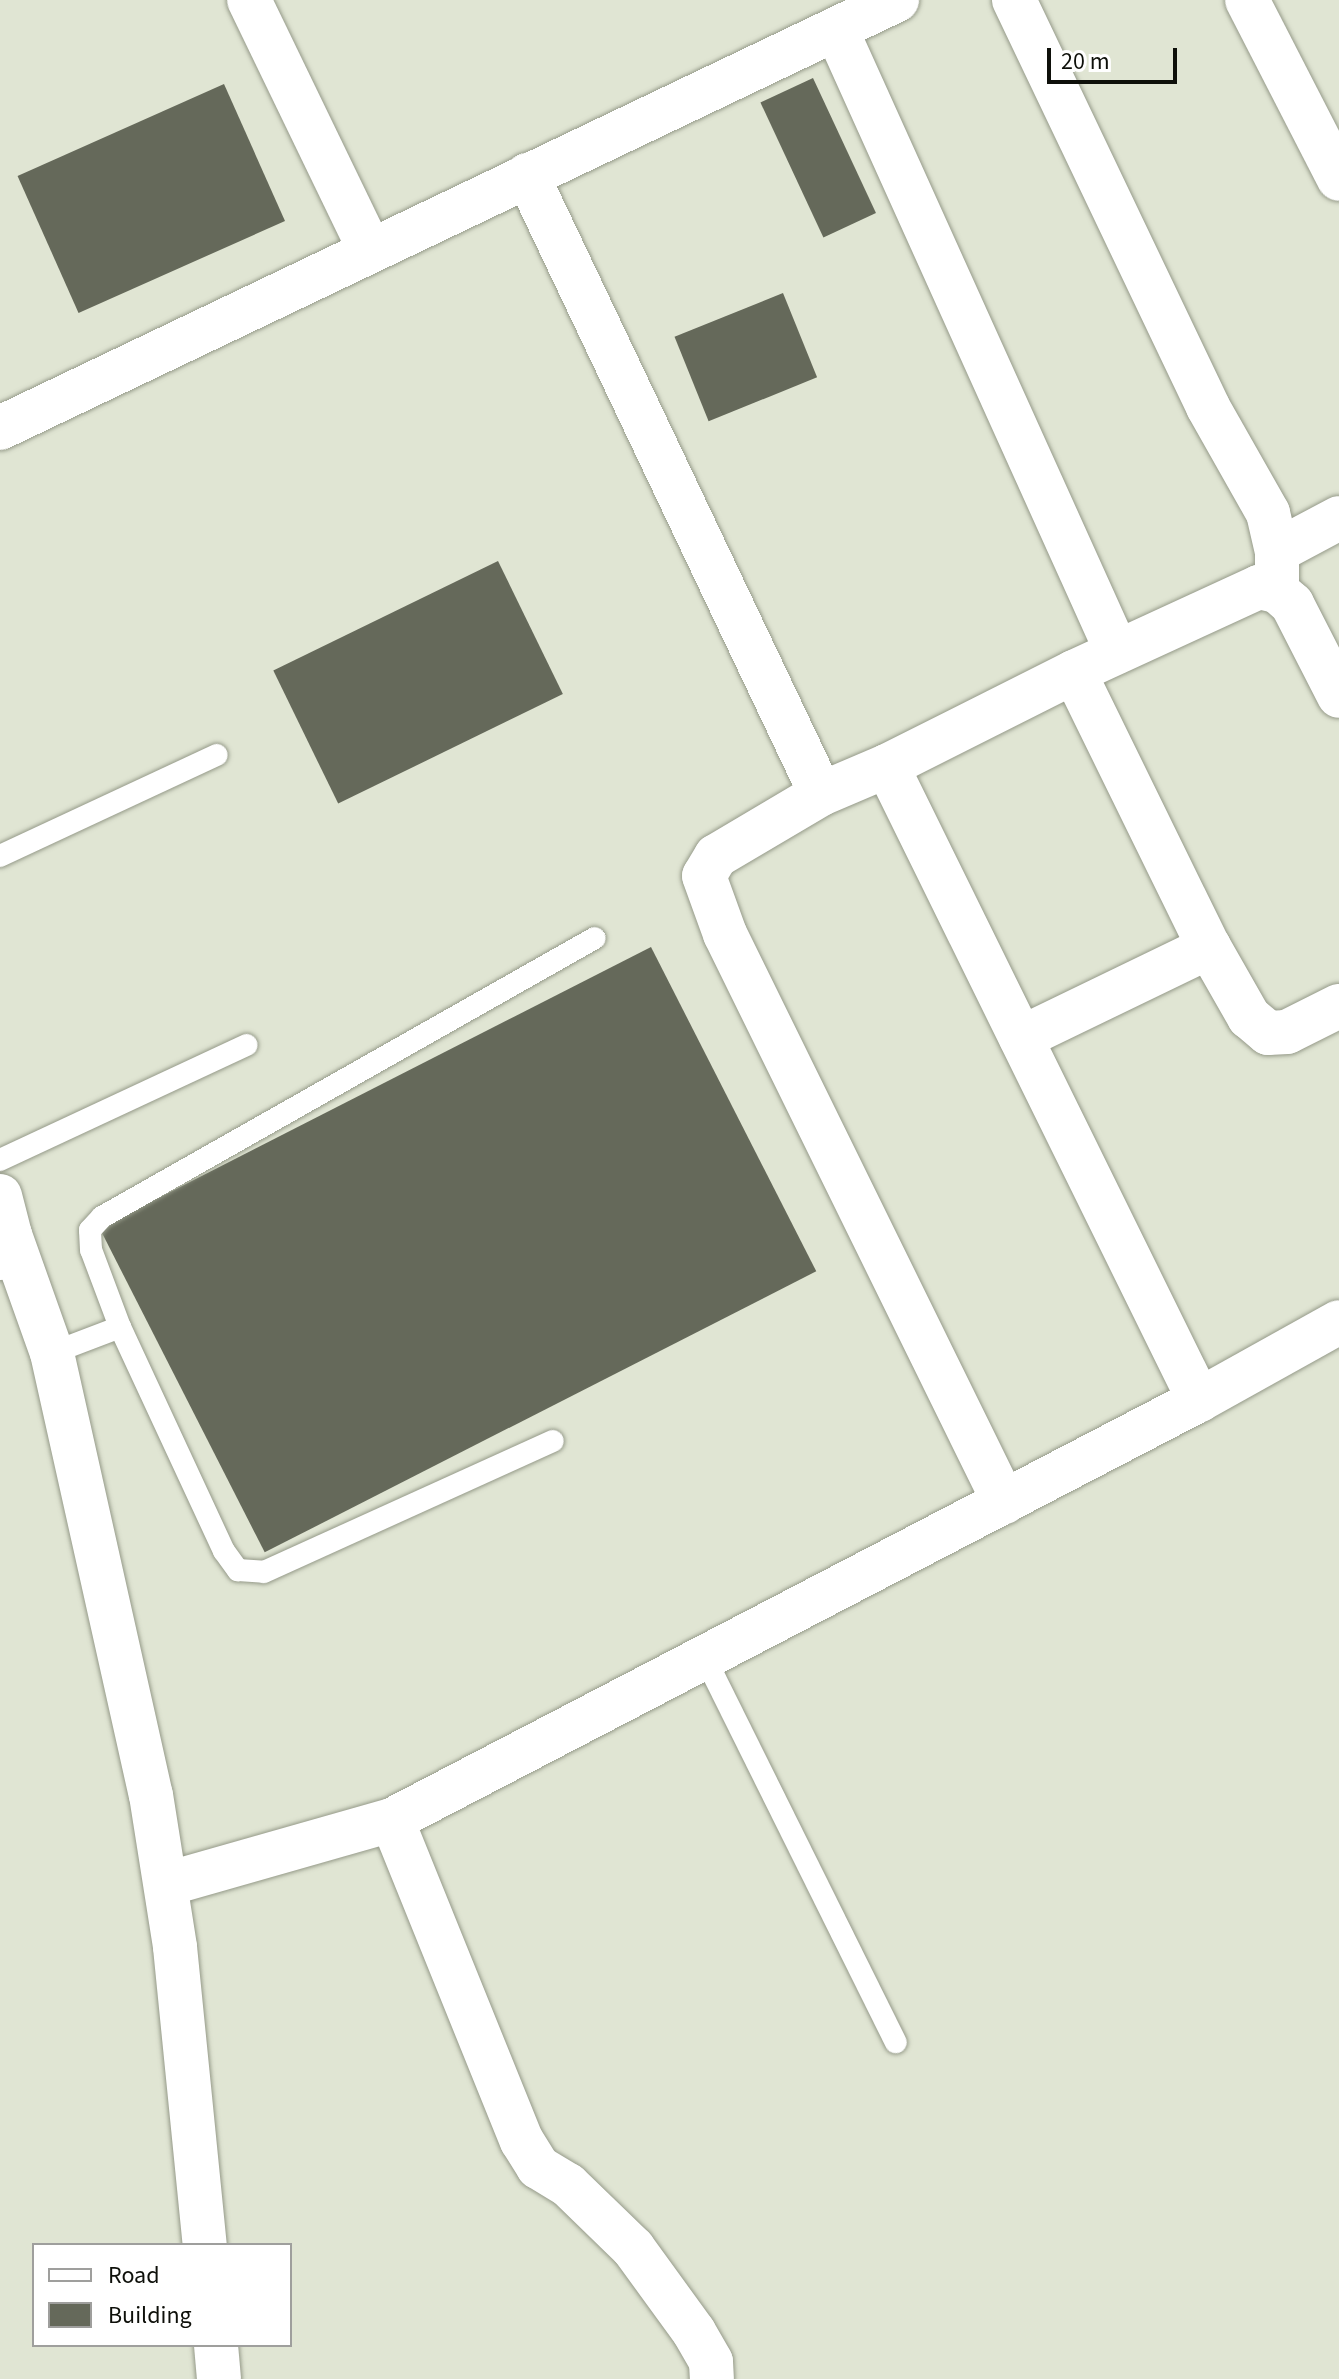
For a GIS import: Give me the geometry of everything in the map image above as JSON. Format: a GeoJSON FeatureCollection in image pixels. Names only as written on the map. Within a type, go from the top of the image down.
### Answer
{"type":"FeatureCollection","features":[{"type":"Feature","properties":{"kind":"street"},"geometry":{"type":"LineString","coordinates":[[249,0],[370,250]]}},
{"type":"Feature","properties":{"kind":"street"},"geometry":{"type":"LineString","coordinates":[[0,428],[897,0]]}},
{"type":"Feature","properties":{"kind":"street"},"geometry":{"type":"LineString","coordinates":[[1014,0],[1208,407],[1268,513],[1277,571],[1339,696]]}},
{"type":"Feature","properties":{"kind":"street"},"geometry":{"type":"LineString","coordinates":[[1247,0],[1339,179]]}},
{"type":"Feature","properties":{"kind":"street"},"geometry":{"type":"LineString","coordinates":[[836,29],[1117,652]]}},
{"type":"Feature","properties":{"kind":"street"},"geometry":{"type":"LineString","coordinates":[[527,175],[821,794]]}},
{"type":"Feature","properties":{"kind":"street"},"geometry":{"type":"LineString","coordinates":[[1004,1502],[732,948],[704,876],[716,856],[821,794],[887,766],[1074,672],[1259,587],[1339,518]]}},
{"type":"Feature","properties":{"kind":"street"},"geometry":{"type":"LineString","coordinates":[[1074,672],[1209,947],[1249,1017],[1268,1033],[1287,1032],[1339,1006]]}},
{"type":"Feature","properties":{"kind":"street"},"geometry":{"type":"LineString","coordinates":[[887,766],[1199,1400]]}},
{"type":"Feature","properties":{"kind":"street"},"geometry":{"type":"LineString","coordinates":[[1021,1038],[1209,947]]}},
{"type":"Feature","properties":{"kind":"street"},"geometry":{"type":"LineString","coordinates":[[3,1229],[52,1353],[126,1672],[167,1884],[205,2243]]}},
{"type":"Feature","properties":{"kind":"street"},"geometry":{"type":"LineString","coordinates":[[167,1884],[392,1820],[1199,1400],[1339,1322]]}},
{"type":"Feature","properties":{"kind":"street"},"geometry":{"type":"LineString","coordinates":[[392,1820],[522,2141],[538,2167],[568,2185],[597,2210],[665,2287],[711,2362],[712,2379]]}},
{"type":"Feature","properties":{"kind":"street"},"geometry":{"type":"LineString","coordinates":[[216,2347],[219,2379]]}},
{"type":"Feature","properties":{"kind":"lane"},"geometry":{"type":"LineString","coordinates":[[0,856],[217,755]]}},
{"type":"Feature","properties":{"kind":"lane"},"geometry":{"type":"LineString","coordinates":[[553,1441],[264,1572],[238,1570],[224,1551],[120,1327],[91,1250],[90,1230],[102,1217],[595,938]]}},
{"type":"Feature","properties":{"kind":"lane"},"geometry":{"type":"LineString","coordinates":[[0,1160],[247,1045]]}},
{"type":"Feature","properties":{"kind":"lane"},"geometry":{"type":"LineString","coordinates":[[52,1353],[120,1327]]}},
{"type":"Feature","properties":{"kind":"lane"},"geometry":{"type":"LineString","coordinates":[[705,1658],[896,2042]]}},
{"type":"Feature","properties":{"kind":"building"},"geometry":{"type":"Polygon","coordinates":[[[813,78],[876,213],[823,238],[760,103],[813,78]]]}},
{"type":"Feature","properties":{"kind":"building"},"geometry":{"type":"Polygon","coordinates":[[[224,84],[285,221],[79,313],[18,176],[224,84]]]}},
{"type":"Feature","properties":{"kind":"building"},"geometry":{"type":"Polygon","coordinates":[[[783,293],[817,377],[709,421],[675,337],[783,293]]]}},
{"type":"Feature","properties":{"kind":"building"},"geometry":{"type":"Polygon","coordinates":[[[498,561],[563,694],[338,804],[273,671],[498,561]]]}},
{"type":"Feature","properties":{"kind":"building"},"geometry":{"type":"Polygon","coordinates":[[[651,947],[816,1271],[265,1552],[99,1228],[651,947]]]}}]}
